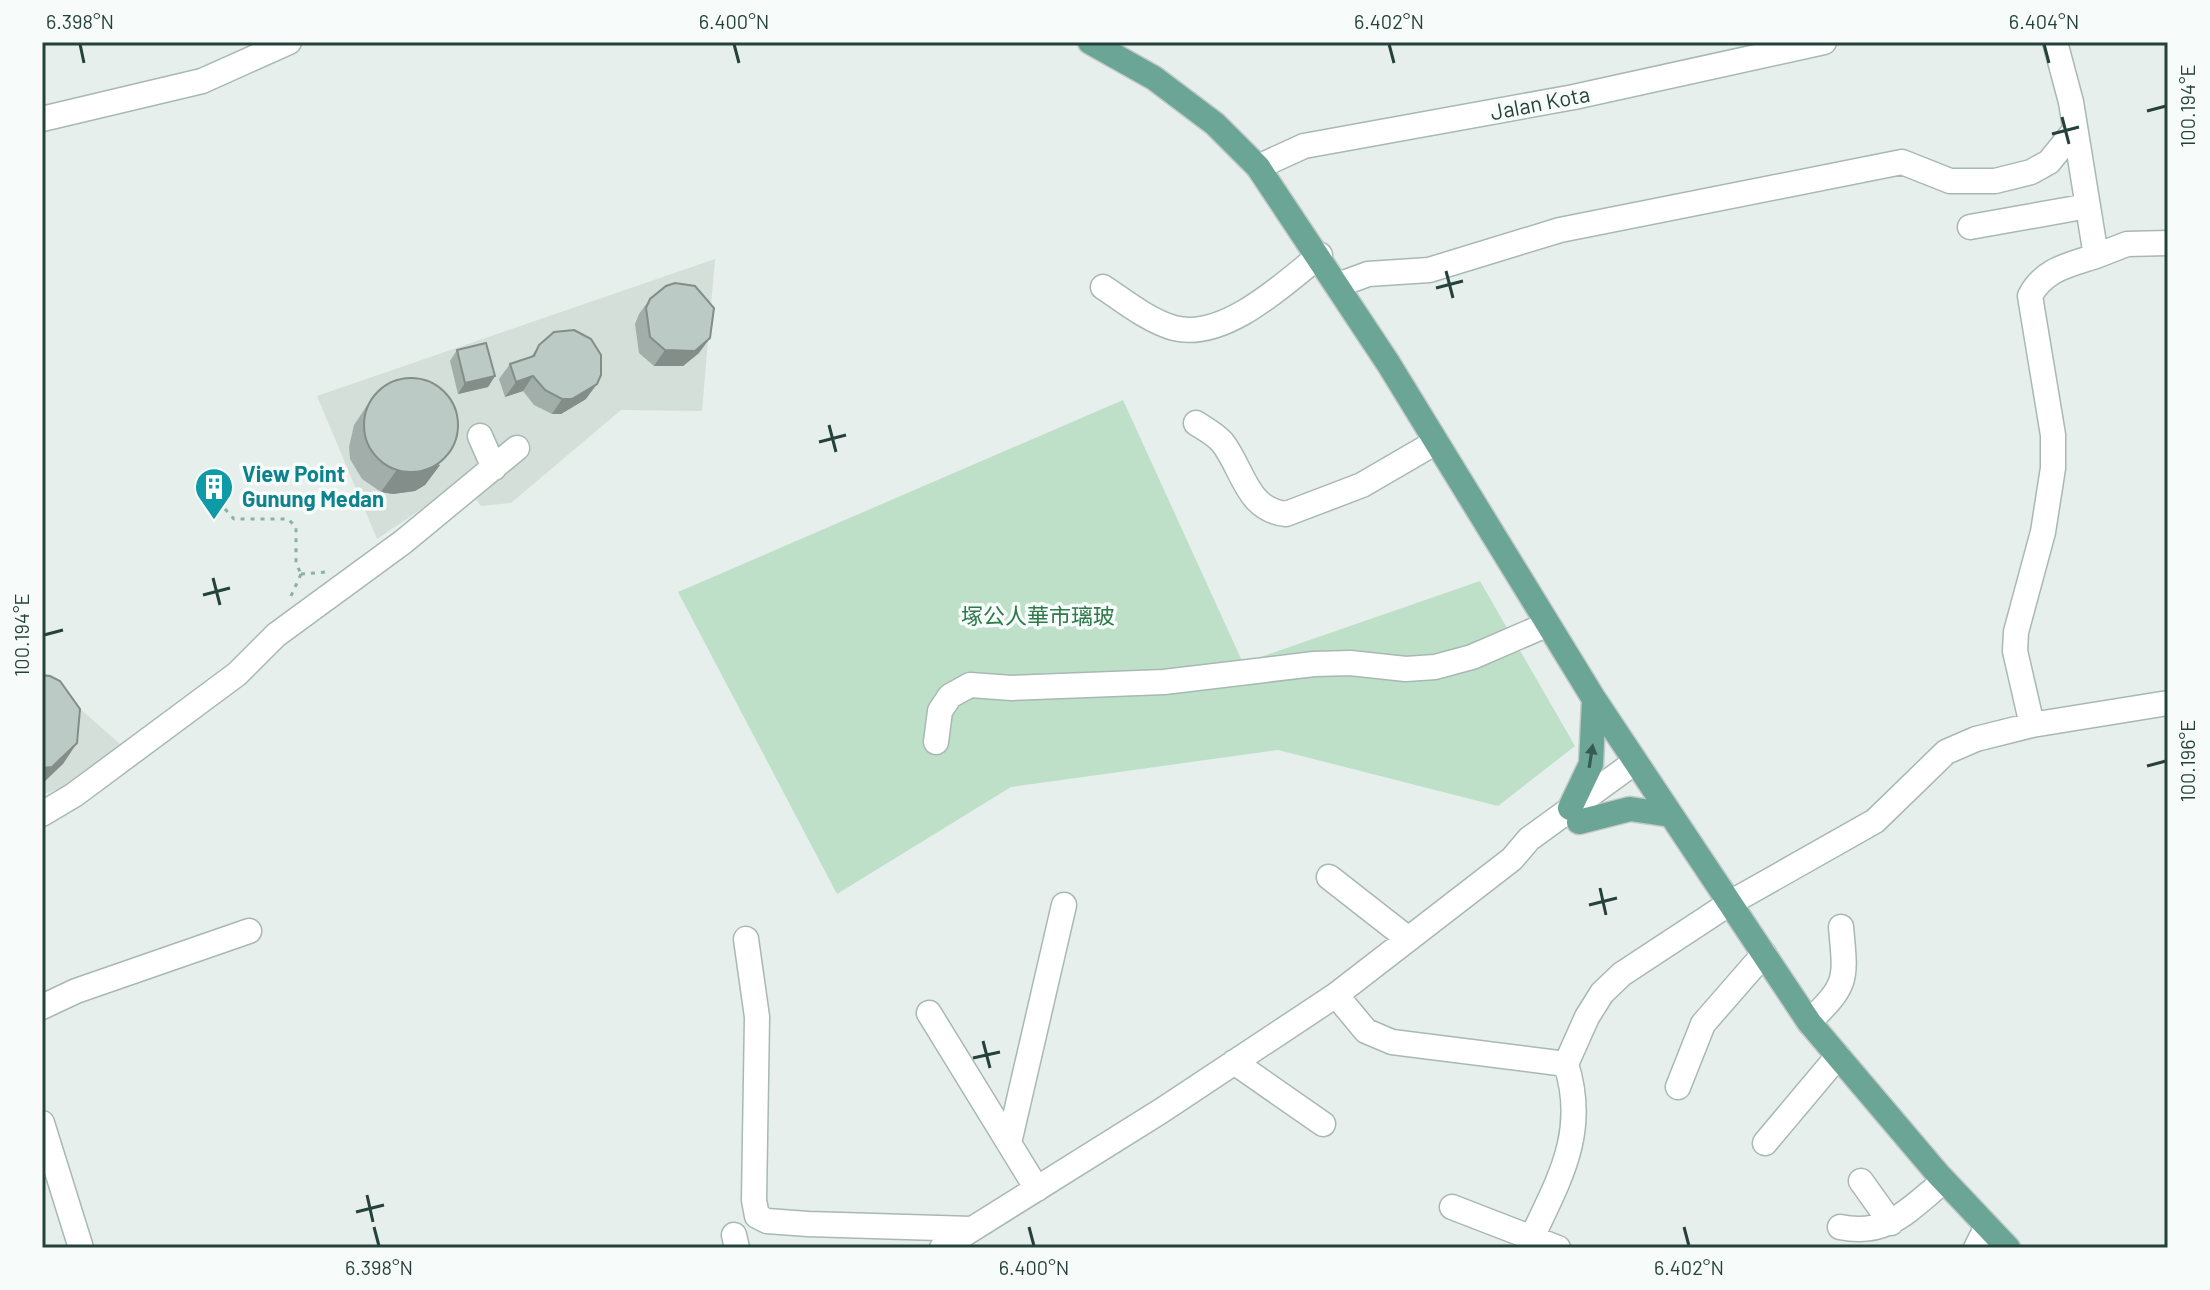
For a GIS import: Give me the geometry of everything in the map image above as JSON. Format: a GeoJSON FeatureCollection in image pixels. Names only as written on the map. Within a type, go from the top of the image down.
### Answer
{"type":"FeatureCollection","features":[{"type":"Feature","properties":{"kind":"main road"},"geometry":{"type":"LineString","coordinates":[[1090,42],[1154,78],[1215,124],[1258,167],[1320,255],[1546,625],[1809,1022],[1944,1181],[1981,1238],[2008,1248]]}},
{"type":"Feature","properties":{"kind":"main road"},"geometry":{"type":"LineString","coordinates":[[1594,699],[1591,764],[1575,815],[1630,809],[1671,815]]}},
{"type":"Feature","properties":{"kind":"street"},"geometry":{"type":"LineString","coordinates":[[42,119],[202,81],[289,42]]}},
{"type":"Feature","properties":{"kind":"street","name":"Jalan Kota"},"geometry":{"type":"LineString","coordinates":[[1258,167],[1304,146],[1574,97],[1824,42]]}},
{"type":"Feature","properties":{"kind":"street"},"geometry":{"type":"LineString","coordinates":[[2055,42],[2075,130],[2096,256]]}},
{"type":"Feature","properties":{"kind":"street"},"geometry":{"type":"LineString","coordinates":[[1338,285],[1360,275],[1429,270],[1572,227],[1902,162],[1950,181],[1995,181],[2031,172],[2049,162],[2075,130]]}},
{"type":"Feature","properties":{"kind":"street"},"geometry":{"type":"LineString","coordinates":[[1970,227],[2088,206]]}},
{"type":"Feature","properties":{"kind":"street"},"geometry":{"type":"LineString","coordinates":[[2032,725],[2015,642],[2043,532],[2053,468],[2053,435],[2030,296],[2047,273],[2127,244],[2168,243]]}},
{"type":"Feature","properties":{"kind":"street"},"geometry":{"type":"LineString","coordinates":[[1103,287],[1163,323],[1189,330],[1249,310],[1320,255]]}},
{"type":"Feature","properties":{"kind":"street"},"geometry":{"type":"LineString","coordinates":[[1196,423],[1224,444],[1244,485],[1261,503],[1275,513],[1286,514],[1362,485],[1436,442]]}},
{"type":"Feature","properties":{"kind":"street"},"geometry":{"type":"LineString","coordinates":[[480,436],[494,468]]}},
{"type":"Feature","properties":{"kind":"street"},"geometry":{"type":"LineString","coordinates":[[42,814],[74,795],[237,674],[276,635],[456,501],[517,448]]}},
{"type":"Feature","properties":{"kind":"street"},"geometry":{"type":"LineString","coordinates":[[936,742],[940,711],[950,696],[970,685],[1012,688],[1164,682],[1314,664],[1435,667],[1472,657],[1546,625]]}},
{"type":"Feature","properties":{"kind":"street"},"geometry":{"type":"LineString","coordinates":[[1529,1243],[1573,1143],[1576,1115],[1574,1089],[1566,1064],[1602,993],[1622,974],[1730,903],[1875,821],[1946,752],[1976,739],[2032,725],[2168,703]]}},
{"type":"Feature","properties":{"kind":"street"},"geometry":{"type":"LineString","coordinates":[[943,1248],[1336,995],[1519,853],[1537,849],[1575,815],[1640,769]]}},
{"type":"Feature","properties":{"kind":"street"},"geometry":{"type":"LineString","coordinates":[[1329,877],[1407,938]]}},
{"type":"Feature","properties":{"kind":"street"},"geometry":{"type":"LineString","coordinates":[[1009,1143],[1064,905]]}},
{"type":"Feature","properties":{"kind":"street"},"geometry":{"type":"LineString","coordinates":[[1809,1022],[1835,997],[1844,978],[1841,927]]}},
{"type":"Feature","properties":{"kind":"street"},"geometry":{"type":"LineString","coordinates":[[42,1007],[76,991],[249,931]]}},
{"type":"Feature","properties":{"kind":"street"},"geometry":{"type":"LineString","coordinates":[[746,939],[757,1017],[754,1200],[757,1216],[767,1221],[808,1224],[972,1229]]}},
{"type":"Feature","properties":{"kind":"street"},"geometry":{"type":"LineString","coordinates":[[1678,1087],[1703,1024],[1764,954]]}},
{"type":"Feature","properties":{"kind":"street"},"geometry":{"type":"LineString","coordinates":[[1336,995],[1366,1031],[1392,1042],[1566,1064]]}},
{"type":"Feature","properties":{"kind":"street"},"geometry":{"type":"LineString","coordinates":[[929,1013],[1037,1189]]}},
{"type":"Feature","properties":{"kind":"street"},"geometry":{"type":"LineString","coordinates":[[1765,1143],[1838,1056]]}},
{"type":"Feature","properties":{"kind":"street"},"geometry":{"type":"LineString","coordinates":[[1234,1062],[1323,1124]]}},
{"type":"Feature","properties":{"kind":"street"},"geometry":{"type":"LineString","coordinates":[[42,1123],[81,1248]]}},
{"type":"Feature","properties":{"kind":"street"},"geometry":{"type":"LineString","coordinates":[[1861,1181],[1891,1223]]}},
{"type":"Feature","properties":{"kind":"street"},"geometry":{"type":"LineString","coordinates":[[1840,1227],[1873,1230],[1891,1223],[1944,1181]]}},
{"type":"Feature","properties":{"kind":"street"},"geometry":{"type":"LineString","coordinates":[[1452,1207],[1529,1243],[1558,1248]]}},
{"type":"Feature","properties":{"kind":"path"},"geometry":{"type":"LineString","coordinates":[[225,509],[234,519],[288,519],[296,527],[296,563],[301,574]]}},
{"type":"Feature","properties":{"kind":"shaded area"},"geometry":{"type":"Polygon","coordinates":[[[715,259],[702,411],[621,410],[511,503],[481,506],[463,481],[377,539],[317,396],[715,259]]]}},
{"type":"Feature","properties":{"kind":"shaded area"},"geometry":{"type":"Polygon","coordinates":[[[42,675],[121,745],[70,785],[42,795],[42,675]]]}},
{"type":"Feature","properties":{"kind":"green space","name":"塚公人華市璃玻"},"geometry":{"type":"Polygon","coordinates":[[[1123,400],[1243,663],[1480,581],[1575,746],[1498,806],[1278,750],[1011,787],[837,894],[678,592],[1123,400]]]}},
{"type":"Feature","properties":{"kind":"building"},"geometry":{"type":"Polygon","coordinates":[[[675,283],[695,286],[714,308],[710,338],[695,351],[665,350],[650,337],[646,308],[650,299],[675,283]]]}},
{"type":"Feature","properties":{"kind":"building"},"geometry":{"type":"Polygon","coordinates":[[[574,330],[591,339],[601,355],[601,375],[597,384],[572,399],[562,399],[545,390],[533,376],[516,382],[510,364],[534,356],[539,345],[554,332],[574,330]]]}},
{"type":"Feature","properties":{"kind":"building"},"geometry":{"type":"Polygon","coordinates":[[[486,343],[495,376],[465,383],[457,350],[486,343]]]}},
{"type":"Feature","properties":{"kind":"building"},"geometry":{"type":"Polygon","coordinates":[[[411,378],[429,381],[444,392],[455,407],[458,425],[455,443],[444,458],[429,469],[411,472],[393,469],[378,458],[367,443],[364,425],[367,407],[378,392],[393,381],[411,378]]]}},
{"type":"Feature","properties":{"kind":"building"},"geometry":{"type":"Polygon","coordinates":[[[42,675],[60,681],[80,709],[77,743],[52,767],[42,768],[42,675]]]}},
{"type":"Feature","properties":{"kind":"place","name":"View Point Gunung Medan"},"geometry":{"type":"Point","coordinates":[214,521]}}]}
